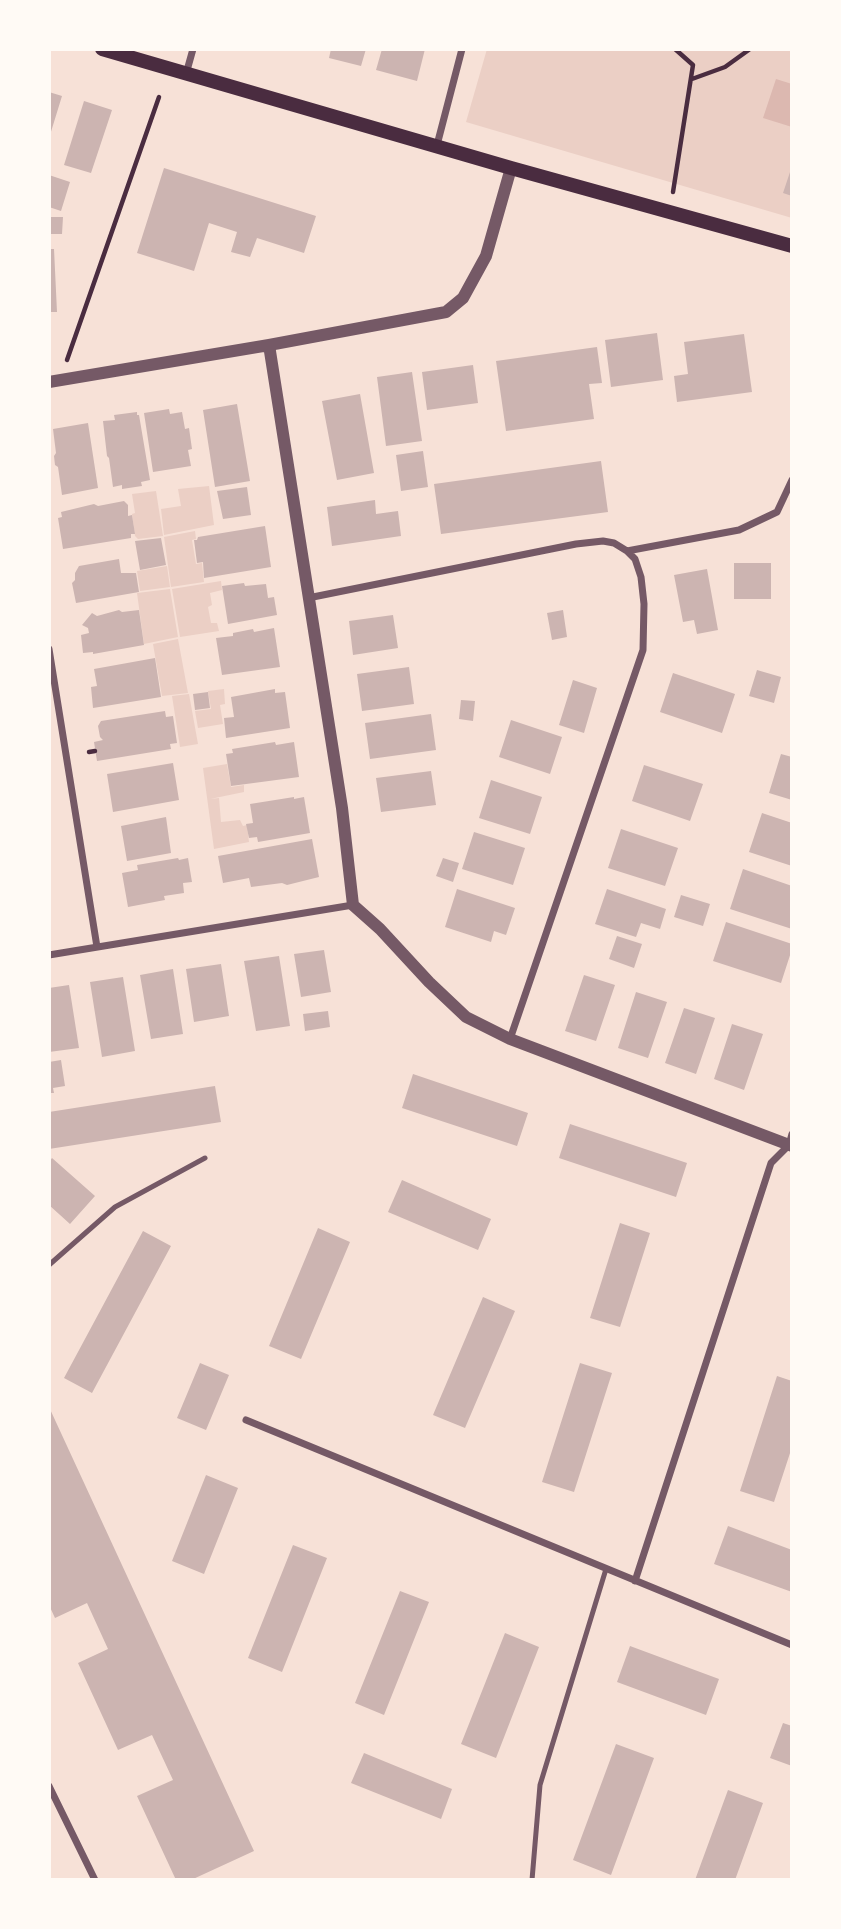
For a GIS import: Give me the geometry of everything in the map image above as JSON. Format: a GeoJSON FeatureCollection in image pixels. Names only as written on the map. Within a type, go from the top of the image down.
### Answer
{"type":"FeatureCollection","features":[{"type":"Feature","properties":{"kind":"main road"},"geometry":{"type":"LineString","coordinates":[[102,49],[792,246]]}},
{"type":"Feature","properties":{"kind":"street"},"geometry":{"type":"LineString","coordinates":[[186,74],[193,49]]}},
{"type":"Feature","properties":{"kind":"street"},"geometry":{"type":"LineString","coordinates":[[437,145],[462,49]]}},
{"type":"Feature","properties":{"kind":"street"},"geometry":{"type":"LineString","coordinates":[[55,381],[446,312],[463,298],[486,256],[512,168]]}},
{"type":"Feature","properties":{"kind":"street"},"geometry":{"type":"LineString","coordinates":[[269,345],[342,808],[354,905],[467,1017],[510,1039],[791,1142],[771,1163],[635,1581]]}},
{"type":"Feature","properties":{"kind":"street"},"geometry":{"type":"LineString","coordinates":[[627,551],[740,530],[777,512],[792,480]]}},
{"type":"Feature","properties":{"kind":"street"},"geometry":{"type":"LineString","coordinates":[[308,598],[576,544],[614,542],[635,559],[641,577],[644,604],[643,650],[510,1039]]}},
{"type":"Feature","properties":{"kind":"street"},"geometry":{"type":"LineString","coordinates":[[49,649],[52,690],[97,947]]}},
{"type":"Feature","properties":{"kind":"street"},"geometry":{"type":"LineString","coordinates":[[49,955],[354,905]]}},
{"type":"Feature","properties":{"kind":"street"},"geometry":{"type":"LineString","coordinates":[[246,1420],[792,1645]]}},
{"type":"Feature","properties":{"kind":"street"},"geometry":{"type":"LineString","coordinates":[[49,1786],[96,1880]]}},
{"type":"Feature","properties":{"kind":"lane"},"geometry":{"type":"LineString","coordinates":[[49,1265],[115,1207],[205,1158]]}},
{"type":"Feature","properties":{"kind":"lane"},"geometry":{"type":"LineString","coordinates":[[532,1880],[540,1785],[606,1569]]}},
{"type":"Feature","properties":{"kind":"path"},"geometry":{"type":"LineString","coordinates":[[670,212],[694,65],[675,49]]}},
{"type":"Feature","properties":{"kind":"path"},"geometry":{"type":"LineString","coordinates":[[692,79],[725,67],[750,49]]}},
{"type":"Feature","properties":{"kind":"path"},"geometry":{"type":"LineString","coordinates":[[55,381],[159,97]]}},
{"type":"Feature","properties":{"kind":"shaded area"},"geometry":{"type":"Polygon","coordinates":[[[487,49],[792,49],[792,218],[466,122],[487,49]]]}},
{"type":"Feature","properties":{"kind":"shaded area"},"geometry":{"type":"Polygon","coordinates":[[[776,79],[792,84],[792,127],[763,118],[776,79]]]}},
{"type":"Feature","properties":{"kind":"shaded area"},"geometry":{"type":"Polygon","coordinates":[[[209,486],[214,525],[164,535],[161,509],[181,506],[178,489],[209,486]]]}},
{"type":"Feature","properties":{"kind":"shaded area"},"geometry":{"type":"Polygon","coordinates":[[[156,491],[163,536],[138,539],[135,536],[132,514],[135,513],[132,494],[156,491]]]}},
{"type":"Feature","properties":{"kind":"shaded area"},"geometry":{"type":"Polygon","coordinates":[[[195,531],[196,539],[192,540],[196,564],[202,563],[204,582],[171,587],[164,537],[195,531]]]}},
{"type":"Feature","properties":{"kind":"shaded area"},"geometry":{"type":"Polygon","coordinates":[[[167,566],[170,587],[140,591],[137,571],[167,566]]]}},
{"type":"Feature","properties":{"kind":"shaded area"},"geometry":{"type":"Polygon","coordinates":[[[221,581],[222,590],[210,593],[212,605],[208,607],[211,623],[217,623],[219,631],[180,637],[172,589],[221,581]]]}},
{"type":"Feature","properties":{"kind":"shaded area"},"geometry":{"type":"Polygon","coordinates":[[[170,589],[178,637],[144,644],[137,593],[170,589]]]}},
{"type":"Feature","properties":{"kind":"shaded area"},"geometry":{"type":"Polygon","coordinates":[[[178,639],[188,693],[162,696],[153,644],[178,639]]]}},
{"type":"Feature","properties":{"kind":"shaded area"},"geometry":{"type":"Polygon","coordinates":[[[224,689],[225,704],[220,705],[223,724],[198,728],[195,711],[211,709],[208,691],[224,689]]]}},
{"type":"Feature","properties":{"kind":"shaded area"},"geometry":{"type":"Polygon","coordinates":[[[189,694],[198,744],[180,747],[172,696],[189,694]]]}},
{"type":"Feature","properties":{"kind":"shaded area"},"geometry":{"type":"Polygon","coordinates":[[[227,764],[231,787],[244,785],[244,792],[210,799],[219,798],[221,822],[240,820],[243,826],[247,825],[249,842],[214,849],[203,768],[227,764]]]}},
{"type":"Feature","properties":{"kind":"building"},"geometry":{"type":"Polygon","coordinates":[[[331,49],[366,49],[361,66],[329,58],[331,49]]]}},
{"type":"Feature","properties":{"kind":"building"},"geometry":{"type":"Polygon","coordinates":[[[382,49],[425,49],[417,81],[376,70],[382,49]]]}},
{"type":"Feature","properties":{"kind":"building"},"geometry":{"type":"Polygon","coordinates":[[[49,92],[62,96],[50,135],[49,135],[49,92]]]}},
{"type":"Feature","properties":{"kind":"building"},"geometry":{"type":"Polygon","coordinates":[[[84,101],[112,110],[91,173],[64,165],[84,101]]]}},
{"type":"Feature","properties":{"kind":"building"},"geometry":{"type":"Polygon","coordinates":[[[792,166],[792,196],[783,193],[792,166]]]}},
{"type":"Feature","properties":{"kind":"building"},"geometry":{"type":"Polygon","coordinates":[[[164,168],[316,216],[304,253],[257,238],[250,257],[231,252],[237,232],[209,223],[194,271],[137,253],[164,168]]]}},
{"type":"Feature","properties":{"kind":"building"},"geometry":{"type":"Polygon","coordinates":[[[49,175],[70,182],[61,211],[49,207],[49,175]]]}},
{"type":"Feature","properties":{"kind":"building"},"geometry":{"type":"Polygon","coordinates":[[[49,217],[63,217],[62,234],[49,234],[49,217]]]}},
{"type":"Feature","properties":{"kind":"building"},"geometry":{"type":"Polygon","coordinates":[[[49,249],[54,249],[57,312],[49,312],[49,249]]]}},
{"type":"Feature","properties":{"kind":"building"},"geometry":{"type":"Polygon","coordinates":[[[657,333],[663,380],[611,387],[605,340],[657,333]]]}},
{"type":"Feature","properties":{"kind":"building"},"geometry":{"type":"Polygon","coordinates":[[[744,334],[752,392],[677,402],[674,376],[688,374],[684,342],[744,334]]]}},
{"type":"Feature","properties":{"kind":"building"},"geometry":{"type":"Polygon","coordinates":[[[597,347],[602,383],[589,384],[594,419],[506,431],[496,361],[597,347]]]}},
{"type":"Feature","properties":{"kind":"building"},"geometry":{"type":"Polygon","coordinates":[[[473,365],[478,403],[427,410],[422,372],[473,365]]]}},
{"type":"Feature","properties":{"kind":"building"},"geometry":{"type":"Polygon","coordinates":[[[412,372],[422,441],[386,446],[377,377],[412,372]]]}},
{"type":"Feature","properties":{"kind":"building"},"geometry":{"type":"Polygon","coordinates":[[[360,394],[374,473],[337,480],[322,401],[360,394]]]}},
{"type":"Feature","properties":{"kind":"building"},"geometry":{"type":"Polygon","coordinates":[[[237,404],[250,481],[215,487],[203,410],[237,404]]]}},
{"type":"Feature","properties":{"kind":"building"},"geometry":{"type":"Polygon","coordinates":[[[169,409],[170,414],[182,412],[185,429],[189,428],[192,449],[188,450],[191,466],[153,472],[144,413],[169,409]]]}},
{"type":"Feature","properties":{"kind":"building"},"geometry":{"type":"Polygon","coordinates":[[[137,412],[150,480],[141,482],[142,486],[122,489],[122,485],[113,487],[103,421],[115,420],[114,415],[137,412]]]}},
{"type":"Feature","properties":{"kind":"building"},"geometry":{"type":"Polygon","coordinates":[[[88,423],[98,488],[62,495],[58,467],[55,465],[53,429],[88,423]]]}},
{"type":"Feature","properties":{"kind":"building"},"geometry":{"type":"Polygon","coordinates":[[[423,451],[428,487],[401,491],[396,455],[423,451]]]}},
{"type":"Feature","properties":{"kind":"building"},"geometry":{"type":"Polygon","coordinates":[[[601,461],[608,512],[441,534],[434,484],[601,461]]]}},
{"type":"Feature","properties":{"kind":"building"},"geometry":{"type":"Polygon","coordinates":[[[247,487],[251,515],[223,519],[217,491],[247,487]]]}},
{"type":"Feature","properties":{"kind":"building"},"geometry":{"type":"Polygon","coordinates":[[[375,500],[376,514],[398,511],[401,536],[332,546],[327,507],[375,500]]]}},
{"type":"Feature","properties":{"kind":"building"},"geometry":{"type":"Polygon","coordinates":[[[124,501],[128,505],[128,516],[132,515],[135,534],[131,534],[131,538],[63,549],[58,518],[62,517],[61,512],[94,504],[98,506],[124,501]]]}},
{"type":"Feature","properties":{"kind":"building"},"geometry":{"type":"Polygon","coordinates":[[[265,526],[271,567],[204,578],[203,562],[197,563],[194,540],[198,537],[265,526]]]}},
{"type":"Feature","properties":{"kind":"building"},"geometry":{"type":"Polygon","coordinates":[[[161,538],[166,565],[140,570],[135,541],[161,538]]]}},
{"type":"Feature","properties":{"kind":"building"},"geometry":{"type":"Polygon","coordinates":[[[119,559],[121,573],[136,573],[139,592],[76,603],[72,583],[79,566],[119,559]]]}},
{"type":"Feature","properties":{"kind":"building"},"geometry":{"type":"Polygon","coordinates":[[[734,563],[771,563],[771,599],[734,599],[734,563]]]}},
{"type":"Feature","properties":{"kind":"building"},"geometry":{"type":"Polygon","coordinates":[[[707,569],[718,630],[697,634],[694,620],[683,622],[674,575],[707,569]]]}},
{"type":"Feature","properties":{"kind":"building"},"geometry":{"type":"Polygon","coordinates":[[[244,583],[245,586],[266,584],[268,598],[274,597],[277,615],[228,624],[222,586],[244,583]]]}},
{"type":"Feature","properties":{"kind":"building"},"geometry":{"type":"Polygon","coordinates":[[[119,610],[139,610],[144,645],[93,654],[83,653],[81,635],[89,633],[88,628],[82,625],[92,613],[97,616],[119,610]]]}},
{"type":"Feature","properties":{"kind":"building"},"geometry":{"type":"Polygon","coordinates":[[[563,610],[567,637],[552,640],[547,613],[563,610]]]}},
{"type":"Feature","properties":{"kind":"building"},"geometry":{"type":"Polygon","coordinates":[[[393,615],[398,648],[353,655],[349,621],[393,615]]]}},
{"type":"Feature","properties":{"kind":"building"},"geometry":{"type":"Polygon","coordinates":[[[274,628],[280,667],[222,675],[216,638],[253,629],[254,632],[274,628]]]}},
{"type":"Feature","properties":{"kind":"building"},"geometry":{"type":"Polygon","coordinates":[[[155,658],[161,697],[93,708],[91,687],[97,686],[94,669],[155,658]]]}},
{"type":"Feature","properties":{"kind":"building"},"geometry":{"type":"Polygon","coordinates":[[[409,667],[414,704],[362,711],[357,674],[409,667]]]}},
{"type":"Feature","properties":{"kind":"building"},"geometry":{"type":"Polygon","coordinates":[[[757,670],[781,677],[774,703],[749,696],[757,670]]]}},
{"type":"Feature","properties":{"kind":"building"},"geometry":{"type":"Polygon","coordinates":[[[673,673],[735,694],[722,733],[660,712],[673,673]]]}},
{"type":"Feature","properties":{"kind":"building"},"geometry":{"type":"Polygon","coordinates":[[[573,680],[597,688],[584,733],[559,725],[573,680]]]}},
{"type":"Feature","properties":{"kind":"building"},"geometry":{"type":"Polygon","coordinates":[[[275,689],[275,693],[285,692],[290,728],[226,738],[224,718],[234,717],[231,697],[275,689]]]}},
{"type":"Feature","properties":{"kind":"building"},"geometry":{"type":"Polygon","coordinates":[[[208,692],[210,708],[195,710],[193,694],[208,692]]]}},
{"type":"Feature","properties":{"kind":"building"},"geometry":{"type":"Polygon","coordinates":[[[461,700],[475,701],[473,721],[459,719],[461,700]]]}},
{"type":"Feature","properties":{"kind":"building"},"geometry":{"type":"Polygon","coordinates":[[[165,711],[166,717],[173,716],[177,743],[170,744],[171,749],[97,761],[94,742],[103,740],[98,726],[101,721],[165,711]]]}},
{"type":"Feature","properties":{"kind":"building"},"geometry":{"type":"Polygon","coordinates":[[[431,714],[436,750],[370,759],[365,723],[431,714]]]}},
{"type":"Feature","properties":{"kind":"building"},"geometry":{"type":"Polygon","coordinates":[[[511,720],[562,737],[550,774],[499,757],[511,720]]]}},
{"type":"Feature","properties":{"kind":"building"},"geometry":{"type":"Polygon","coordinates":[[[275,742],[276,745],[294,742],[299,777],[231,786],[226,754],[233,753],[232,749],[275,742]]]}},
{"type":"Feature","properties":{"kind":"building"},"geometry":{"type":"Polygon","coordinates":[[[781,754],[792,757],[792,800],[769,793],[781,754]]]}},
{"type":"Feature","properties":{"kind":"building"},"geometry":{"type":"Polygon","coordinates":[[[173,763],[179,800],[113,812],[107,774],[173,763]]]}},
{"type":"Feature","properties":{"kind":"building"},"geometry":{"type":"Polygon","coordinates":[[[644,765],[703,784],[690,821],[632,801],[644,765]]]}},
{"type":"Feature","properties":{"kind":"building"},"geometry":{"type":"Polygon","coordinates":[[[431,771],[436,805],[381,812],[376,778],[431,771]]]}},
{"type":"Feature","properties":{"kind":"building"},"geometry":{"type":"Polygon","coordinates":[[[491,780],[542,797],[530,834],[479,818],[491,780]]]}},
{"type":"Feature","properties":{"kind":"building"},"geometry":{"type":"Polygon","coordinates":[[[304,797],[310,833],[258,842],[257,837],[249,838],[246,824],[253,823],[250,804],[304,797]]]}},
{"type":"Feature","properties":{"kind":"building"},"geometry":{"type":"Polygon","coordinates":[[[762,813],[792,823],[792,866],[749,852],[762,813]]]}},
{"type":"Feature","properties":{"kind":"building"},"geometry":{"type":"Polygon","coordinates":[[[166,817],[171,853],[127,861],[121,826],[166,817]]]}},
{"type":"Feature","properties":{"kind":"building"},"geometry":{"type":"Polygon","coordinates":[[[621,829],[678,848],[665,886],[608,868],[621,829]]]}},
{"type":"Feature","properties":{"kind":"building"},"geometry":{"type":"Polygon","coordinates":[[[474,832],[525,848],[513,885],[462,869],[474,832]]]}},
{"type":"Feature","properties":{"kind":"building"},"geometry":{"type":"Polygon","coordinates":[[[312,839],[319,877],[287,885],[282,883],[251,887],[249,878],[223,883],[218,856],[312,839]]]}},
{"type":"Feature","properties":{"kind":"building"},"geometry":{"type":"Polygon","coordinates":[[[188,858],[192,882],[183,883],[184,893],[164,896],[165,900],[128,907],[122,873],[138,870],[137,865],[188,858]]]}},
{"type":"Feature","properties":{"kind":"building"},"geometry":{"type":"Polygon","coordinates":[[[443,858],[459,863],[453,882],[436,876],[443,858]]]}},
{"type":"Feature","properties":{"kind":"building"},"geometry":{"type":"Polygon","coordinates":[[[743,869],[792,886],[792,929],[730,909],[743,869]]]}},
{"type":"Feature","properties":{"kind":"building"},"geometry":{"type":"Polygon","coordinates":[[[457,889],[515,908],[506,935],[494,931],[491,942],[445,927],[457,889]]]}},
{"type":"Feature","properties":{"kind":"building"},"geometry":{"type":"Polygon","coordinates":[[[607,889],[666,909],[660,929],[641,923],[636,937],[595,924],[607,889]]]}},
{"type":"Feature","properties":{"kind":"building"},"geometry":{"type":"Polygon","coordinates":[[[681,895],[710,904],[703,926],[674,917],[681,895]]]}},
{"type":"Feature","properties":{"kind":"building"},"geometry":{"type":"Polygon","coordinates":[[[726,922],[792,944],[781,983],[713,961],[726,922]]]}},
{"type":"Feature","properties":{"kind":"building"},"geometry":{"type":"Polygon","coordinates":[[[617,936],[642,944],[634,968],[609,959],[617,936]]]}},
{"type":"Feature","properties":{"kind":"building"},"geometry":{"type":"Polygon","coordinates":[[[324,950],[331,992],[301,997],[294,954],[324,950]]]}},
{"type":"Feature","properties":{"kind":"building"},"geometry":{"type":"Polygon","coordinates":[[[279,956],[290,1026],[256,1031],[244,961],[279,956]]]}},
{"type":"Feature","properties":{"kind":"building"},"geometry":{"type":"Polygon","coordinates":[[[221,964],[229,1016],[194,1022],[186,969],[221,964]]]}},
{"type":"Feature","properties":{"kind":"building"},"geometry":{"type":"Polygon","coordinates":[[[173,969],[183,1034],[151,1039],[140,975],[173,969]]]}},
{"type":"Feature","properties":{"kind":"building"},"geometry":{"type":"Polygon","coordinates":[[[584,975],[615,985],[596,1041],[565,1031],[584,975]]]}},
{"type":"Feature","properties":{"kind":"building"},"geometry":{"type":"Polygon","coordinates":[[[123,977],[135,1051],[102,1057],[90,982],[123,977]]]}},
{"type":"Feature","properties":{"kind":"building"},"geometry":{"type":"Polygon","coordinates":[[[69,985],[79,1048],[49,1052],[49,988],[69,985]]]}},
{"type":"Feature","properties":{"kind":"building"},"geometry":{"type":"Polygon","coordinates":[[[636,992],[667,1002],[648,1058],[618,1048],[636,992]]]}},
{"type":"Feature","properties":{"kind":"building"},"geometry":{"type":"Polygon","coordinates":[[[684,1008],[715,1018],[696,1074],[665,1063],[684,1008]]]}},
{"type":"Feature","properties":{"kind":"building"},"geometry":{"type":"Polygon","coordinates":[[[328,1011],[330,1027],[305,1031],[303,1014],[328,1011]]]}},
{"type":"Feature","properties":{"kind":"building"},"geometry":{"type":"Polygon","coordinates":[[[732,1024],[763,1034],[744,1090],[714,1079],[732,1024]]]}},
{"type":"Feature","properties":{"kind":"building"},"geometry":{"type":"Polygon","coordinates":[[[61,1060],[65,1086],[53,1088],[54,1093],[49,1093],[49,1062],[61,1060]]]}},
{"type":"Feature","properties":{"kind":"building"},"geometry":{"type":"Polygon","coordinates":[[[413,1074],[528,1113],[517,1146],[402,1108],[413,1074]]]}},
{"type":"Feature","properties":{"kind":"building"},"geometry":{"type":"Polygon","coordinates":[[[215,1086],[221,1122],[49,1149],[49,1112],[215,1086]]]}},
{"type":"Feature","properties":{"kind":"building"},"geometry":{"type":"Polygon","coordinates":[[[570,1124],[687,1163],[676,1197],[559,1158],[570,1124]]]}},
{"type":"Feature","properties":{"kind":"building"},"geometry":{"type":"Polygon","coordinates":[[[52,1158],[95,1196],[70,1224],[49,1205],[49,1162],[52,1158]]]}},
{"type":"Feature","properties":{"kind":"building"},"geometry":{"type":"Polygon","coordinates":[[[402,1180],[491,1219],[478,1250],[388,1212],[402,1180]]]}},
{"type":"Feature","properties":{"kind":"building"},"geometry":{"type":"Polygon","coordinates":[[[620,1223],[650,1233],[620,1327],[590,1318],[620,1223]]]}},
{"type":"Feature","properties":{"kind":"building"},"geometry":{"type":"Polygon","coordinates":[[[318,1228],[350,1242],[301,1359],[269,1346],[318,1228]]]}},
{"type":"Feature","properties":{"kind":"building"},"geometry":{"type":"Polygon","coordinates":[[[143,1231],[171,1246],[92,1393],[64,1378],[143,1231]]]}},
{"type":"Feature","properties":{"kind":"building"},"geometry":{"type":"Polygon","coordinates":[[[483,1297],[515,1311],[465,1428],[433,1415],[483,1297]]]}},
{"type":"Feature","properties":{"kind":"building"},"geometry":{"type":"Polygon","coordinates":[[[200,1363],[229,1375],[206,1430],[177,1418],[200,1363]]]}},
{"type":"Feature","properties":{"kind":"building"},"geometry":{"type":"Polygon","coordinates":[[[580,1363],[612,1373],[574,1492],[542,1482],[580,1363]]]}},
{"type":"Feature","properties":{"kind":"building"},"geometry":{"type":"Polygon","coordinates":[[[777,1376],[792,1381],[792,1447],[774,1502],[740,1491],[777,1376]]]}},
{"type":"Feature","properties":{"kind":"building"},"geometry":{"type":"Polygon","coordinates":[[[49,1407],[254,1851],[191,1880],[176,1880],[137,1796],[173,1780],[152,1735],[118,1750],[78,1663],[108,1649],[87,1603],[55,1618],[49,1605],[49,1407]]]}},
{"type":"Feature","properties":{"kind":"building"},"geometry":{"type":"Polygon","coordinates":[[[206,1475],[238,1488],[204,1574],[172,1561],[206,1475]]]}},
{"type":"Feature","properties":{"kind":"building"},"geometry":{"type":"Polygon","coordinates":[[[728,1526],[792,1550],[792,1592],[714,1564],[728,1526]]]}},
{"type":"Feature","properties":{"kind":"building"},"geometry":{"type":"Polygon","coordinates":[[[293,1545],[327,1558],[282,1672],[248,1658],[293,1545]]]}},
{"type":"Feature","properties":{"kind":"building"},"geometry":{"type":"Polygon","coordinates":[[[400,1591],[429,1602],[384,1715],[355,1703],[400,1591]]]}},
{"type":"Feature","properties":{"kind":"building"},"geometry":{"type":"Polygon","coordinates":[[[505,1633],[539,1647],[496,1758],[461,1744],[505,1633]]]}},
{"type":"Feature","properties":{"kind":"building"},"geometry":{"type":"Polygon","coordinates":[[[630,1646],[719,1679],[706,1715],[617,1682],[630,1646]]]}},
{"type":"Feature","properties":{"kind":"building"},"geometry":{"type":"Polygon","coordinates":[[[783,1723],[792,1726],[792,1766],[770,1758],[783,1723]]]}},
{"type":"Feature","properties":{"kind":"building"},"geometry":{"type":"Polygon","coordinates":[[[616,1744],[654,1758],[611,1875],[573,1860],[616,1744]]]}},
{"type":"Feature","properties":{"kind":"building"},"geometry":{"type":"Polygon","coordinates":[[[364,1753],[452,1789],[441,1819],[351,1783],[364,1753]]]}},
{"type":"Feature","properties":{"kind":"building"},"geometry":{"type":"Polygon","coordinates":[[[728,1790],[763,1803],[735,1880],[695,1880],[728,1790]]]}}]}
